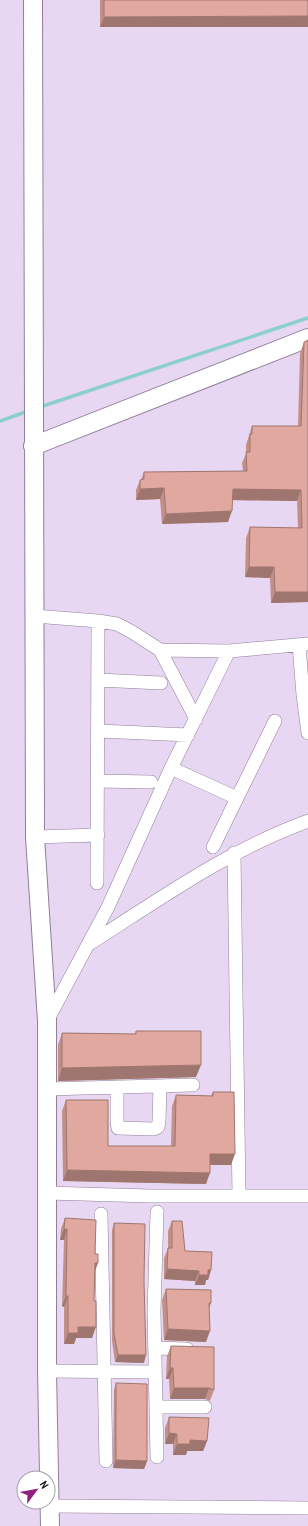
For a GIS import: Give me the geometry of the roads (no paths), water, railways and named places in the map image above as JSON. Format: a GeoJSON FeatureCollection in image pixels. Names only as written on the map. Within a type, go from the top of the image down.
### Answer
{"type":"FeatureCollection","features":[{"type":"Feature","properties":{"kind":"street"},"geometry":{"type":"LineString","coordinates":[[33,0],[35,837],[47,1021],[47,1371],[50,1470]]}},
{"type":"Feature","properties":{"kind":"street"},"geometry":{"type":"LineString","coordinates":[[34,446],[308,338]]}},
{"type":"Feature","properties":{"kind":"street"},"geometry":{"type":"LineString","coordinates":[[34,616],[117,624],[132,632],[160,650],[196,719]]}},
{"type":"Feature","properties":{"kind":"street"},"geometry":{"type":"LineString","coordinates":[[97,883],[99,731],[98,621]]}},
{"type":"Feature","properties":{"kind":"street"},"geometry":{"type":"LineString","coordinates":[[160,650],[229,651],[304,644],[305,694],[308,733]]}},
{"type":"Feature","properties":{"kind":"street"},"geometry":{"type":"LineString","coordinates":[[47,1021],[89,944],[171,768],[229,651]]}},
{"type":"Feature","properties":{"kind":"street"},"geometry":{"type":"LineString","coordinates":[[98,680],[161,683]]}},
{"type":"Feature","properties":{"kind":"street"},"geometry":{"type":"LineString","coordinates":[[213,848],[275,721]]}},
{"type":"Feature","properties":{"kind":"street"},"geometry":{"type":"LineString","coordinates":[[99,731],[188,735]]}},
{"type":"Feature","properties":{"kind":"street"},"geometry":{"type":"LineString","coordinates":[[171,768],[237,798]]}},
{"type":"Feature","properties":{"kind":"street"},"geometry":{"type":"LineString","coordinates":[[98,781],[151,782]]}},
{"type":"Feature","properties":{"kind":"street"},"geometry":{"type":"LineString","coordinates":[[89,944],[203,871],[234,853],[282,830],[308,821]]}},
{"type":"Feature","properties":{"kind":"street"},"geometry":{"type":"LineString","coordinates":[[35,837],[98,835]]}},
{"type":"Feature","properties":{"kind":"street"},"geometry":{"type":"LineString","coordinates":[[234,853],[239,1195]]}},
{"type":"Feature","properties":{"kind":"street"},"geometry":{"type":"LineString","coordinates":[[117,1087],[118,1128],[154,1129],[158,1127],[159,1121],[160,1086]]}},
{"type":"Feature","properties":{"kind":"street"},"geometry":{"type":"LineString","coordinates":[[47,1089],[193,1086]]}},
{"type":"Feature","properties":{"kind":"street"},"geometry":{"type":"LineString","coordinates":[[47,1193],[150,1196],[308,1196]]}},
{"type":"Feature","properties":{"kind":"street"},"geometry":{"type":"LineString","coordinates":[[157,1212],[155,1292],[157,1457]]}},
{"type":"Feature","properties":{"kind":"street"},"geometry":{"type":"LineString","coordinates":[[101,1214],[106,1461]]}},
{"type":"Feature","properties":{"kind":"street"},"geometry":{"type":"LineString","coordinates":[[155,1292],[170,1292]]}},
{"type":"Feature","properties":{"kind":"street"},"geometry":{"type":"LineString","coordinates":[[155,1348],[202,1350]]}},
{"type":"Feature","properties":{"kind":"street"},"geometry":{"type":"LineString","coordinates":[[47,1371],[155,1372]]}},
{"type":"Feature","properties":{"kind":"street"},"geometry":{"type":"LineString","coordinates":[[156,1407],[205,1407]]}},
{"type":"Feature","properties":{"kind":"street"},"geometry":{"type":"LineString","coordinates":[[56,1506],[308,1508]]}},
{"type":"Feature","properties":{"kind":"street"},"geometry":{"type":"LineString","coordinates":[[50,1526],[51,1510]]}},
{"type":"Feature","properties":{"kind":"waterway"},"geometry":{"type":"LineString","coordinates":[[40,407],[308,318]]}},
{"type":"Feature","properties":{"kind":"waterway"},"geometry":{"type":"LineString","coordinates":[[0,421],[28,411]]}}]}
